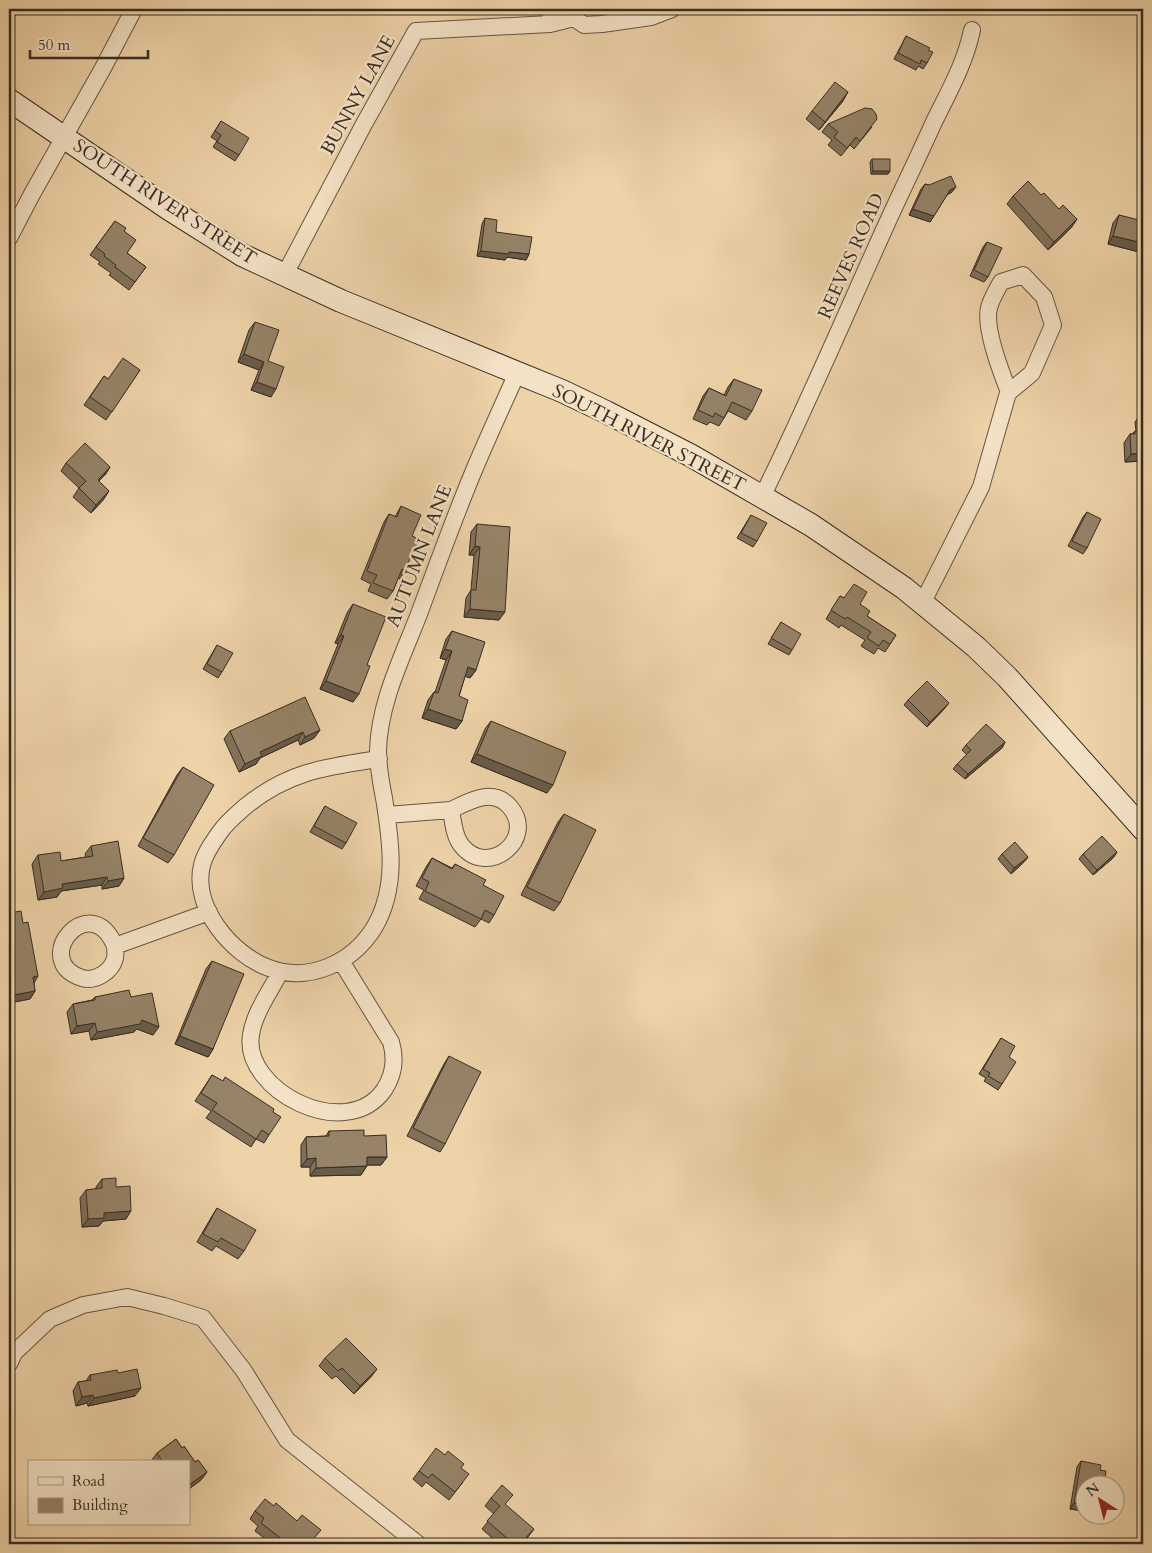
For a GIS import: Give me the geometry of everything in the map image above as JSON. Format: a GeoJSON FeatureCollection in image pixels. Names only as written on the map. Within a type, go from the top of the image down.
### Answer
{"type":"FeatureCollection","features":[{"type":"Feature","properties":{"kind":"street"},"geometry":{"type":"LineString","coordinates":[[9,238],[134,9]]}},
{"type":"Feature","properties":{"kind":"street","name":"BUNNY LANE"},"geometry":{"type":"LineString","coordinates":[[284,276],[400,56],[416,31],[550,16],[574,18],[584,25],[602,24],[651,17],[672,9]]}},
{"type":"Feature","properties":{"kind":"street","name":"REEVES ROAD"},"geometry":{"type":"LineString","coordinates":[[762,497],[799,422],[863,276],[933,124],[954,84],[968,47],[972,30]]}},
{"type":"Feature","properties":{"kind":"street","name":"SOUTH RIVER STREET"},"geometry":{"type":"LineString","coordinates":[[9,100],[207,234],[242,255],[341,301],[517,373],[606,412],[690,455],[811,525],[923,602],[976,647],[1007,677],[1143,829]]}},
{"type":"Feature","properties":{"kind":"street"},"geometry":{"type":"LineString","coordinates":[[923,602],[980,487],[1009,392],[1032,374],[1053,325],[1044,297],[1023,275],[1001,282],[988,308],[990,335],[1009,392]]}},
{"type":"Feature","properties":{"kind":"street","name":"AUTUMN LANE"},"geometry":{"type":"LineString","coordinates":[[379,759],[301,774],[280,782],[240,811],[222,829],[211,845],[202,863],[202,895],[209,912],[219,928],[251,960],[280,972],[293,974],[326,969],[341,961],[364,941],[374,926],[387,895],[391,869],[391,842],[379,759],[380,729],[384,710],[396,673],[472,475],[517,373]]}},
{"type":"Feature","properties":{"kind":"street"},"geometry":{"type":"LineString","coordinates":[[387,815],[451,810]]}},
{"type":"Feature","properties":{"kind":"street"},"geometry":{"type":"LineString","coordinates":[[115,946],[209,912]]}},
{"type":"Feature","properties":{"kind":"street"},"geometry":{"type":"LineString","coordinates":[[280,972],[253,1023],[250,1049],[254,1062],[263,1076],[279,1091],[301,1104],[320,1111],[353,1112],[377,1099],[387,1085],[393,1069],[395,1056],[391,1042],[341,961]]}},
{"type":"Feature","properties":{"kind":"street"},"geometry":{"type":"LineString","coordinates":[[9,1364],[14,1353],[50,1319],[83,1304],[128,1297],[203,1318],[244,1371],[287,1440],[418,1544]]}},
{"type":"Feature","properties":{"kind":"building"},"geometry":{"type":"Polygon","coordinates":[[[9,9],[17,12],[10,26],[9,25],[9,9]]]}},
{"type":"Feature","properties":{"kind":"building"},"geometry":{"type":"Polygon","coordinates":[[[906,36],[930,48],[928,50],[933,52],[927,63],[921,60],[920,64],[898,53],[906,36]]]}},
{"type":"Feature","properties":{"kind":"building"},"geometry":{"type":"Polygon","coordinates":[[[835,82],[848,92],[825,122],[812,111],[835,82]]]}},
{"type":"Feature","properties":{"kind":"building"},"geometry":{"type":"Polygon","coordinates":[[[865,108],[872,109],[877,119],[860,141],[856,137],[847,148],[834,137],[838,132],[828,124],[865,108]]]}},
{"type":"Feature","properties":{"kind":"building"},"geometry":{"type":"Polygon","coordinates":[[[221,121],[249,138],[239,155],[217,142],[221,135],[215,131],[221,121]]]}},
{"type":"Feature","properties":{"kind":"building"},"geometry":{"type":"Polygon","coordinates":[[[872,159],[890,159],[890,171],[873,171],[872,159]]]}},
{"type":"Feature","properties":{"kind":"building"},"geometry":{"type":"Polygon","coordinates":[[[951,176],[956,187],[950,190],[934,216],[913,209],[925,184],[929,185],[951,176]]]}},
{"type":"Feature","properties":{"kind":"building"},"geometry":{"type":"Polygon","coordinates":[[[1028,181],[1041,195],[1044,193],[1059,209],[1063,205],[1077,219],[1054,242],[1013,196],[1028,181]]]}},
{"type":"Feature","properties":{"kind":"building"},"geometry":{"type":"Polygon","coordinates":[[[1119,215],[1139,220],[1139,223],[1143,224],[1143,243],[1113,236],[1119,215]]]}},
{"type":"Feature","properties":{"kind":"building"},"geometry":{"type":"Polygon","coordinates":[[[485,218],[497,220],[496,232],[532,237],[529,254],[481,251],[485,218]]]}},
{"type":"Feature","properties":{"kind":"building"},"geometry":{"type":"Polygon","coordinates":[[[115,221],[126,228],[124,231],[136,240],[127,253],[146,267],[135,282],[115,267],[116,265],[96,247],[115,221]]]}},
{"type":"Feature","properties":{"kind":"building"},"geometry":{"type":"Polygon","coordinates":[[[987,242],[1002,248],[988,277],[974,270],[987,242]]]}},
{"type":"Feature","properties":{"kind":"building"},"geometry":{"type":"Polygon","coordinates":[[[255,322],[279,330],[268,361],[284,367],[276,389],[257,382],[264,362],[244,354],[255,322]]]}},
{"type":"Feature","properties":{"kind":"building"},"geometry":{"type":"Polygon","coordinates":[[[123,358],[140,370],[112,412],[90,397],[104,376],[108,379],[123,358]]]}},
{"type":"Feature","properties":{"kind":"building"},"geometry":{"type":"Polygon","coordinates":[[[734,379],[762,390],[752,411],[732,402],[724,418],[715,413],[713,417],[698,410],[709,388],[726,396],[734,379]]]}},
{"type":"Feature","properties":{"kind":"building"},"geometry":{"type":"Polygon","coordinates":[[[1143,413],[1143,453],[1131,454],[1130,434],[1135,434],[1135,431],[1142,430],[1141,414],[1143,413]]]}},
{"type":"Feature","properties":{"kind":"building"},"geometry":{"type":"Polygon","coordinates":[[[85,443],[110,467],[98,480],[109,491],[96,505],[79,488],[86,481],[66,463],[85,443]]]}},
{"type":"Feature","properties":{"kind":"building"},"geometry":{"type":"Polygon","coordinates":[[[401,506],[421,515],[412,536],[419,539],[405,570],[402,569],[393,591],[373,583],[377,575],[367,571],[389,514],[397,517],[401,506]]]}},
{"type":"Feature","properties":{"kind":"building"},"geometry":{"type":"Polygon","coordinates":[[[1087,512],[1101,519],[1087,548],[1072,541],[1087,512]]]}},
{"type":"Feature","properties":{"kind":"building"},"geometry":{"type":"Polygon","coordinates":[[[751,515],[767,523],[757,541],[741,533],[751,515]]]}},
{"type":"Feature","properties":{"kind":"building"},"geometry":{"type":"Polygon","coordinates":[[[477,524],[510,527],[505,612],[470,609],[471,590],[476,590],[480,547],[475,546],[477,524]]]}},
{"type":"Feature","properties":{"kind":"building"},"geometry":{"type":"Polygon","coordinates":[[[854,584],[867,592],[860,604],[870,611],[867,616],[896,635],[890,644],[883,640],[879,646],[867,638],[871,632],[847,617],[845,619],[831,610],[840,596],[844,598],[854,584]]]}},
{"type":"Feature","properties":{"kind":"building"},"geometry":{"type":"Polygon","coordinates":[[[353,604],[386,617],[367,665],[370,666],[359,694],[326,681],[344,636],[341,635],[353,604]]]}},
{"type":"Feature","properties":{"kind":"building"},"geometry":{"type":"Polygon","coordinates":[[[781,622],[801,634],[792,650],[771,638],[781,622]]]}},
{"type":"Feature","properties":{"kind":"building"},"geometry":{"type":"Polygon","coordinates":[[[452,631],[485,642],[476,670],[468,667],[459,696],[468,700],[462,721],[428,709],[434,692],[438,693],[452,651],[445,649],[452,631]]]}},
{"type":"Feature","properties":{"kind":"building"},"geometry":{"type":"Polygon","coordinates":[[[217,645],[233,653],[222,672],[207,664],[217,645]]]}},
{"type":"Feature","properties":{"kind":"building"},"geometry":{"type":"Polygon","coordinates":[[[927,681],[949,703],[930,722],[908,700],[927,681]]]}},
{"type":"Feature","properties":{"kind":"building"},"geometry":{"type":"Polygon","coordinates":[[[305,697],[320,730],[305,737],[303,732],[260,752],[262,756],[245,764],[230,731],[305,697]]]}},
{"type":"Feature","properties":{"kind":"building"},"geometry":{"type":"Polygon","coordinates":[[[491,721],[566,752],[553,785],[477,754],[491,721]]]}},
{"type":"Feature","properties":{"kind":"building"},"geometry":{"type":"Polygon","coordinates":[[[986,724],[1005,742],[968,774],[957,764],[971,750],[966,745],[986,724]]]}},
{"type":"Feature","properties":{"kind":"building"},"geometry":{"type":"Polygon","coordinates":[[[183,767],[214,785],[174,855],[143,838],[183,767]]]}},
{"type":"Feature","properties":{"kind":"building"},"geometry":{"type":"Polygon","coordinates":[[[325,806],[357,823],[346,843],[314,826],[325,806]]]}},
{"type":"Feature","properties":{"kind":"building"},"geometry":{"type":"Polygon","coordinates":[[[564,814],[596,830],[560,903],[527,887],[564,814]]]}},
{"type":"Feature","properties":{"kind":"building"},"geometry":{"type":"Polygon","coordinates":[[[1102,836],[1117,852],[1097,870],[1083,854],[1102,836]]]}},
{"type":"Feature","properties":{"kind":"building"},"geometry":{"type":"Polygon","coordinates":[[[118,841],[124,878],[108,881],[107,877],[62,884],[63,888],[44,892],[38,855],[60,852],[61,861],[93,856],[91,846],[118,841]]]}},
{"type":"Feature","properties":{"kind":"building"},"geometry":{"type":"Polygon","coordinates":[[[1015,842],[1028,857],[1014,868],[1002,854],[1015,842]]]}},
{"type":"Feature","properties":{"kind":"building"},"geometry":{"type":"Polygon","coordinates":[[[432,858],[452,869],[455,864],[486,880],[483,885],[504,896],[494,915],[485,910],[481,919],[425,891],[429,882],[422,878],[432,858]]]}},
{"type":"Feature","properties":{"kind":"building"},"geometry":{"type":"Polygon","coordinates":[[[21,911],[23,923],[28,922],[38,976],[33,977],[35,991],[14,995],[13,985],[9,986],[9,913],[21,911]]]}},
{"type":"Feature","properties":{"kind":"building"},"geometry":{"type":"Polygon","coordinates":[[[212,961],[244,974],[213,1049],[180,1036],[212,961]]]}},
{"type":"Feature","properties":{"kind":"building"},"geometry":{"type":"Polygon","coordinates":[[[129,990],[131,997],[152,993],[159,1027],[142,1020],[140,1024],[97,1032],[95,1023],[77,1026],[73,1004],[129,990]]]}},
{"type":"Feature","properties":{"kind":"building"},"geometry":{"type":"Polygon","coordinates":[[[1001,1038],[1015,1046],[1009,1057],[1016,1062],[1002,1084],[988,1076],[990,1073],[983,1069],[1001,1038]]]}},
{"type":"Feature","properties":{"kind":"building"},"geometry":{"type":"Polygon","coordinates":[[[449,1056],[481,1072],[445,1144],[413,1128],[449,1056]]]}},
{"type":"Feature","properties":{"kind":"building"},"geometry":{"type":"Polygon","coordinates":[[[212,1075],[223,1081],[225,1077],[274,1109],[273,1112],[281,1117],[269,1135],[262,1130],[256,1139],[212,1110],[217,1103],[201,1093],[212,1075]]]}},
{"type":"Feature","properties":{"kind":"building"},"geometry":{"type":"Polygon","coordinates":[[[364,1130],[364,1136],[386,1135],[387,1157],[367,1157],[367,1166],[316,1168],[316,1158],[307,1159],[306,1137],[329,1136],[329,1131],[364,1130]]]}},
{"type":"Feature","properties":{"kind":"building"},"geometry":{"type":"Polygon","coordinates":[[[116,1178],[116,1187],[130,1186],[131,1211],[104,1213],[104,1218],[88,1219],[86,1190],[102,1188],[102,1179],[116,1178]]]}},
{"type":"Feature","properties":{"kind":"building"},"geometry":{"type":"Polygon","coordinates":[[[217,1208],[256,1230],[244,1251],[221,1238],[218,1242],[203,1234],[217,1208]]]}},
{"type":"Feature","properties":{"kind":"building"},"geometry":{"type":"Polygon","coordinates":[[[346,1338],[377,1369],[360,1386],[342,1368],[338,1371],[325,1358],[346,1338]]]}},
{"type":"Feature","properties":{"kind":"building"},"geometry":{"type":"Polygon","coordinates":[[[137,1369],[141,1388],[94,1398],[93,1395],[82,1397],[78,1382],[91,1380],[90,1375],[117,1370],[118,1373],[137,1369]]]}},
{"type":"Feature","properties":{"kind":"building"},"geometry":{"type":"Polygon","coordinates":[[[176,1439],[182,1448],[184,1446],[195,1462],[198,1460],[207,1472],[190,1484],[190,1460],[162,1460],[157,1453],[176,1439]]]}},
{"type":"Feature","properties":{"kind":"building"},"geometry":{"type":"Polygon","coordinates":[[[436,1448],[445,1455],[448,1451],[464,1464],[461,1468],[469,1474],[455,1492],[432,1474],[428,1478],[419,1471],[436,1448]]]}},
{"type":"Feature","properties":{"kind":"building"},"geometry":{"type":"Polygon","coordinates":[[[1081,1461],[1101,1465],[1100,1470],[1106,1471],[1105,1476],[1078,1476],[1081,1461]]]}},
{"type":"Feature","properties":{"kind":"building"},"geometry":{"type":"Polygon","coordinates":[[[502,1485],[513,1495],[505,1504],[534,1529],[520,1544],[510,1544],[506,1541],[508,1539],[487,1521],[500,1506],[491,1498],[502,1485]]]}},
{"type":"Feature","properties":{"kind":"building"},"geometry":{"type":"Polygon","coordinates":[[[265,1499],[274,1506],[276,1503],[297,1521],[302,1515],[321,1530],[311,1542],[305,1538],[300,1544],[288,1544],[261,1523],[264,1518],[255,1511],[265,1499]]]}}]}
